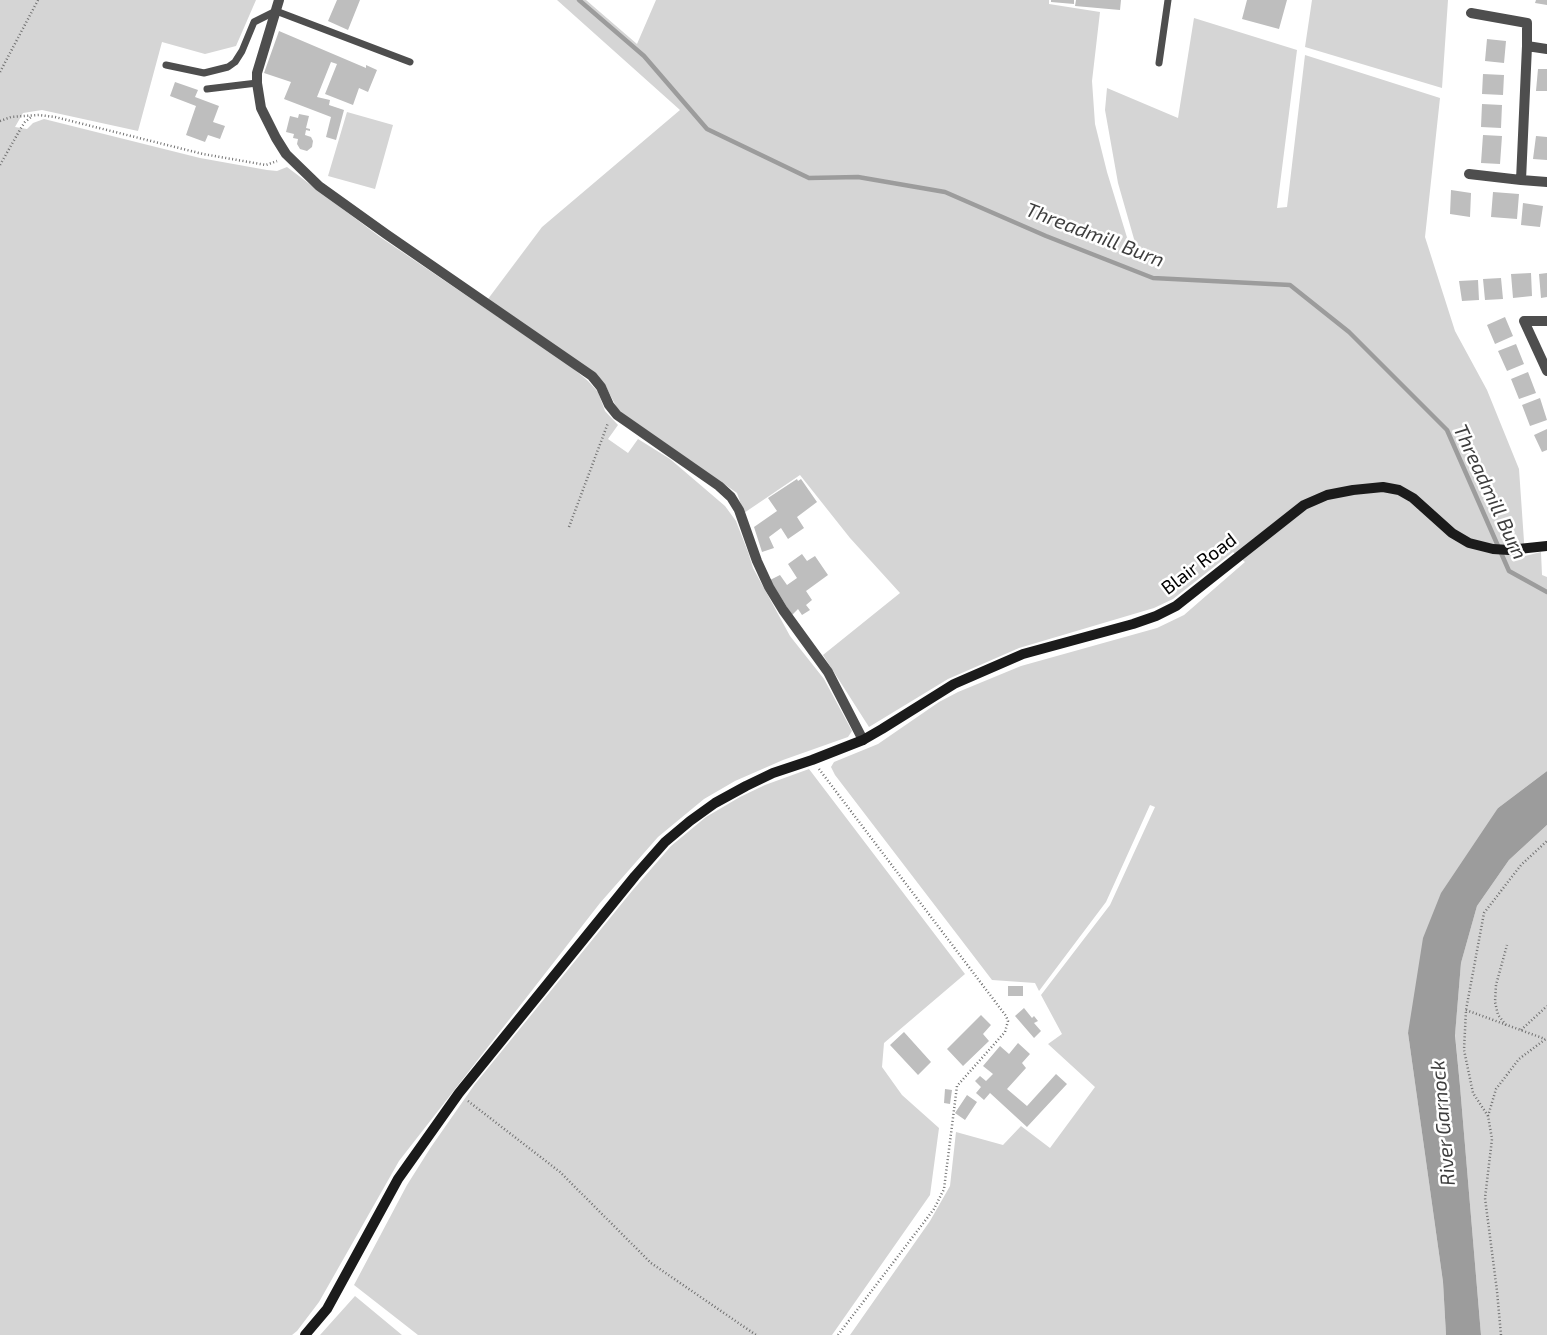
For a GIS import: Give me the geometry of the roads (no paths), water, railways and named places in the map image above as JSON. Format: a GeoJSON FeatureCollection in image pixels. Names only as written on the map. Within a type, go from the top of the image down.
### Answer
{"type":"FeatureCollection","features":[{"type":"Feature","properties":{"kind":"street"},"geometry":{"type":"LineString","coordinates":[[279,0],[258,73],[257,83],[261,108],[286,154],[319,186],[592,376],[602,387],[609,405],[617,415],[731,496],[739,510],[769,586],[783,610],[828,672],[863,740]]}},
{"type":"Feature","properties":{"kind":"street"},"geometry":{"type":"LineString","coordinates":[[1471,13],[1527,23],[1521,180]]}},
{"type":"Feature","properties":{"kind":"street"},"geometry":{"type":"LineString","coordinates":[[1527,46],[1547,49]]}},
{"type":"Feature","properties":{"kind":"street"},"geometry":{"type":"LineString","coordinates":[[1470,174],[1547,182]]}},
{"type":"Feature","properties":{"kind":"street"},"geometry":{"type":"LineString","coordinates":[[1547,321],[1524,321],[1547,371]]}},
{"type":"Feature","properties":{"kind":"street","name":"Blair Road"},"geometry":{"type":"LineString","coordinates":[[304,1335],[327,1309],[398,1179],[457,1097],[665,842],[715,803],[774,773],[863,740],[954,684],[1023,654],[1134,624],[1176,606],[1304,505],[1327,495],[1383,487],[1399,490],[1413,498],[1452,533],[1469,543],[1493,550],[1547,546]]}},
{"type":"Feature","properties":{"kind":"lane"},"geometry":{"type":"LineString","coordinates":[[1159,63],[1168,0]]}},
{"type":"Feature","properties":{"kind":"lane"},"geometry":{"type":"LineString","coordinates":[[166,65],[204,73],[228,67],[235,62],[242,51],[254,22],[276,10],[410,62]]}},
{"type":"Feature","properties":{"kind":"lane"},"geometry":{"type":"LineString","coordinates":[[207,89],[257,83]]}},
{"type":"Feature","properties":{"kind":"water","name":"River Garnock"},"geometry":{"type":"Polygon","coordinates":[[[1547,771],[1547,825],[1509,860],[1477,906],[1461,963],[1455,1035],[1481,1335],[1446,1335],[1443,1282],[1408,1033],[1423,938],[1441,893],[1498,808],[1547,771]]]}},
{"type":"Feature","properties":{"kind":"waterway","name":"Threadmill Burn"},"geometry":{"type":"LineString","coordinates":[[579,0],[644,56],[707,129],[809,178],[858,177],[945,192],[1046,236],[1153,278],[1290,285],[1349,332],[1447,430],[1509,571],[1547,592]]}}]}
